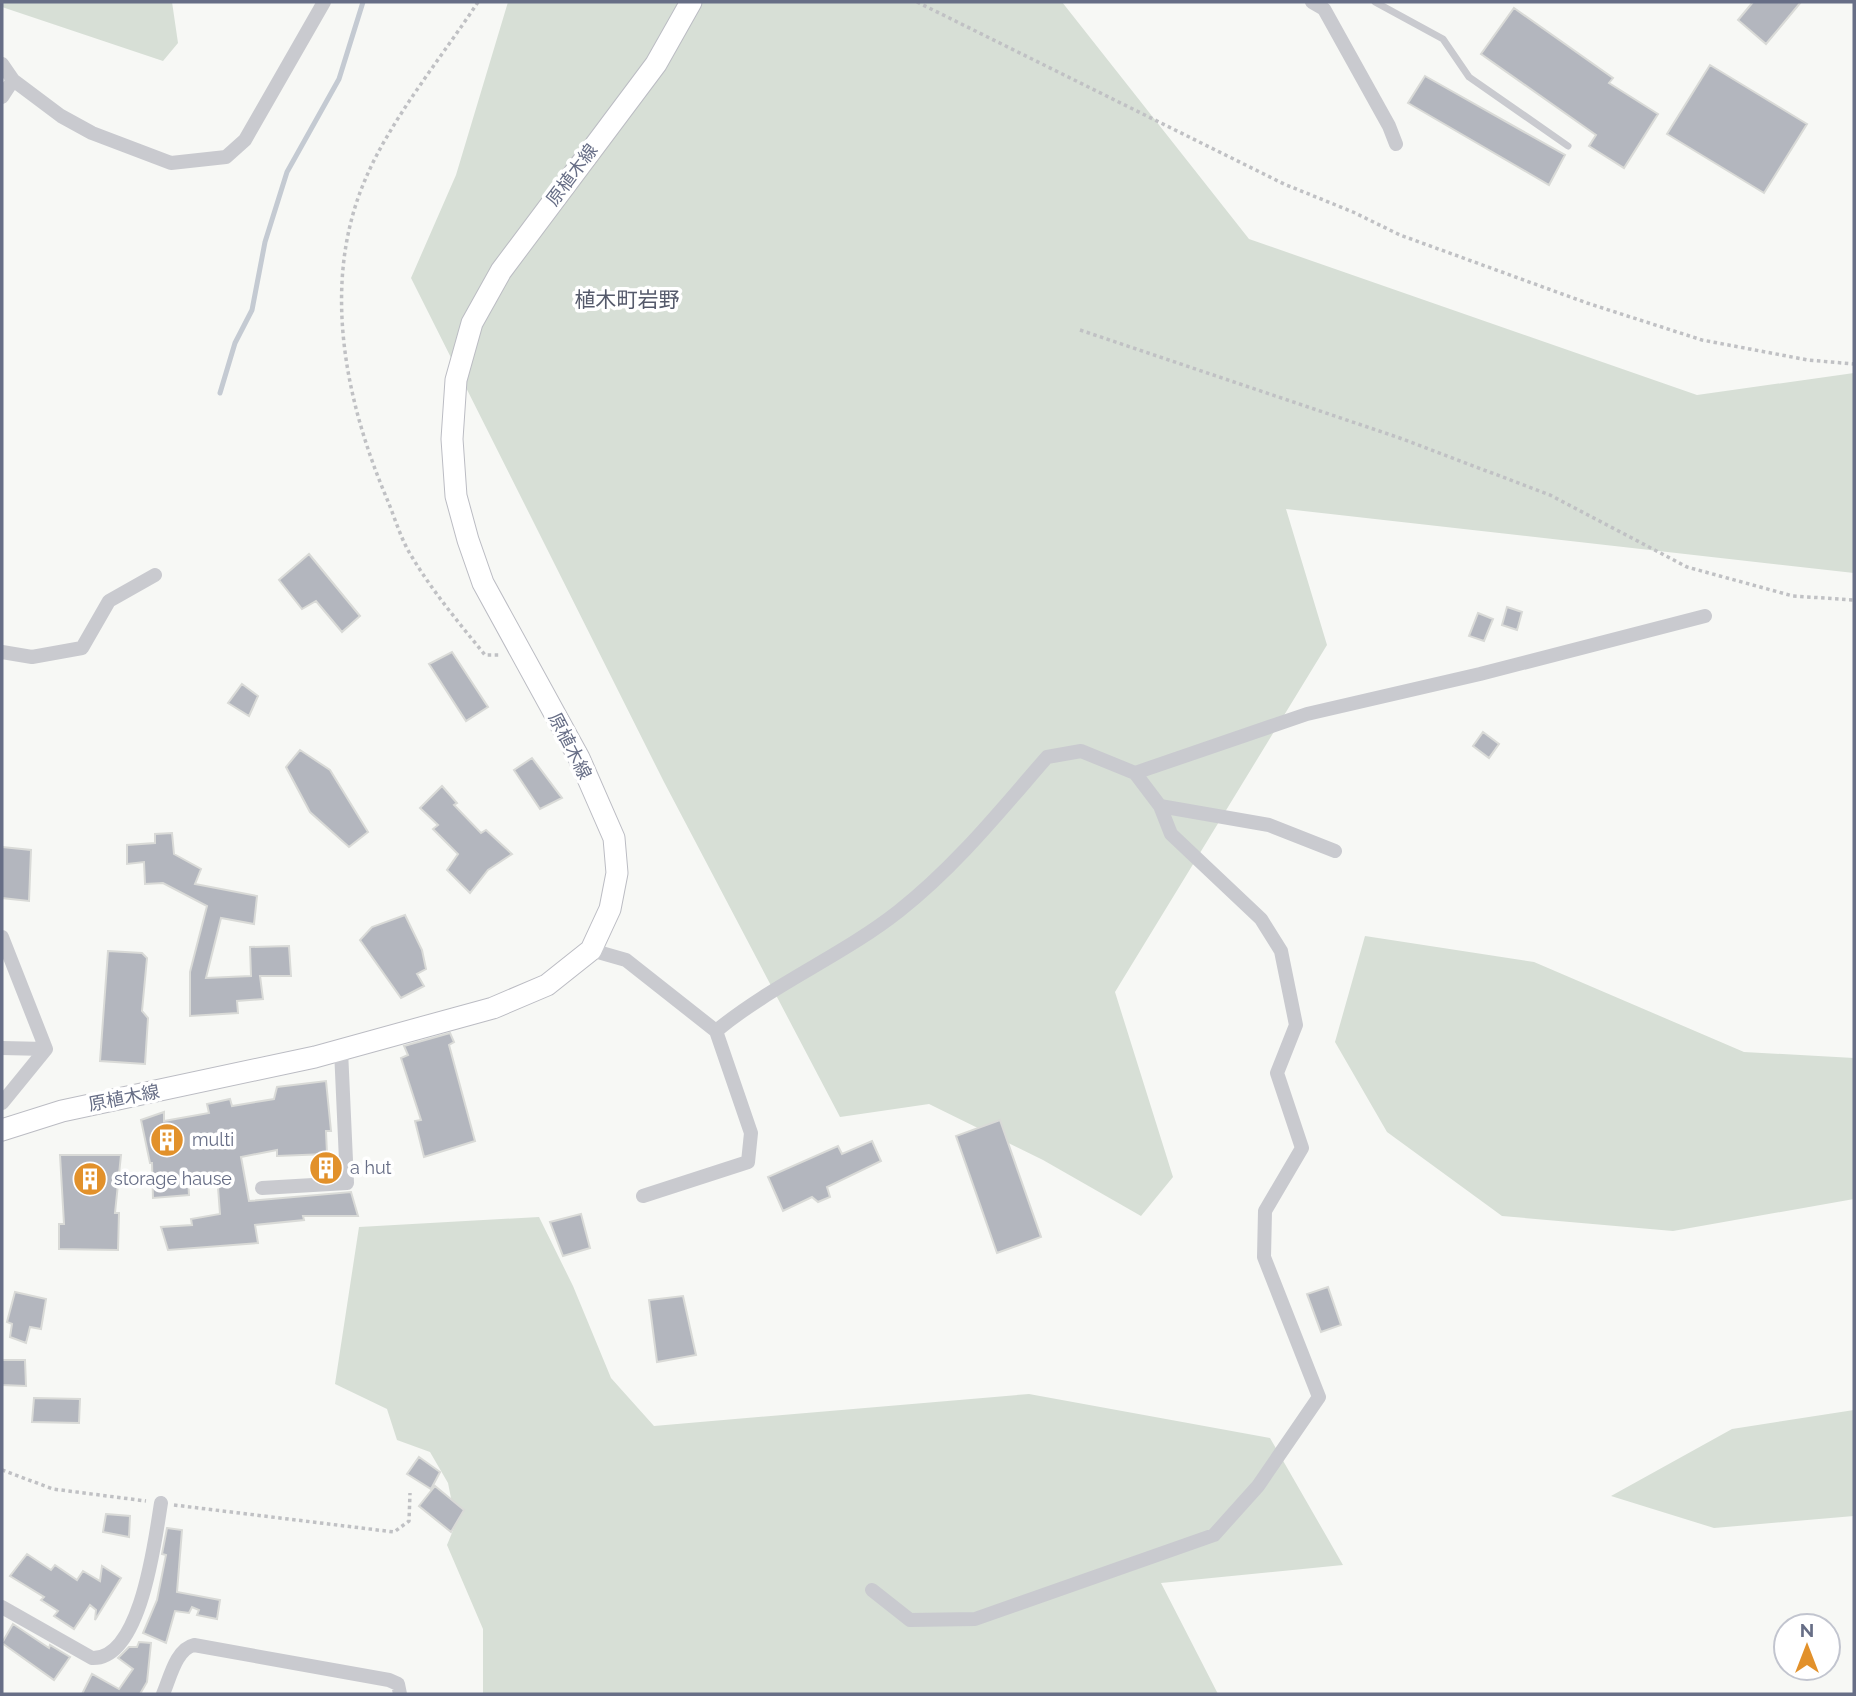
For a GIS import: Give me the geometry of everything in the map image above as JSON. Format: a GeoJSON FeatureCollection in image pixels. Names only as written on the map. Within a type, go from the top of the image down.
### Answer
{"type":"FeatureCollection","features":[{"type":"Feature","properties":{"kind":"main road","name":"原植木線"},"geometry":{"type":"LineString","coordinates":[[2,1130],[62,1111],[341,1050],[493,1007],[547,985],[591,950],[610,909],[617,873],[614,838],[579,758],[483,583],[456,496],[452,439],[456,380],[472,323],[500,271],[656,64],[691,2]]}},
{"type":"Feature","properties":{"kind":"street"},"geometry":{"type":"LineString","coordinates":[[2,64],[13,80],[61,116],[92,133],[171,163],[226,157],[245,140],[324,2]]}},
{"type":"Feature","properties":{"kind":"street"},"geometry":{"type":"LineString","coordinates":[[1312,2],[1324,9],[1396,144]]}},
{"type":"Feature","properties":{"kind":"street"},"geometry":{"type":"LineString","coordinates":[[2,97],[13,80]]}},
{"type":"Feature","properties":{"kind":"street"},"geometry":{"type":"LineString","coordinates":[[2,652],[32,657],[82,648],[109,601],[155,575]]}},
{"type":"Feature","properties":{"kind":"street"},"geometry":{"type":"LineString","coordinates":[[1135,773],[1307,714],[1480,674],[1705,616]]}},
{"type":"Feature","properties":{"kind":"street"},"geometry":{"type":"LineString","coordinates":[[716,1031],[744,1008],[859,940],[899,911],[958,861],[1047,757],[1082,751],[1135,773],[1160,806],[1171,834],[1261,919],[1281,951],[1285,965],[1288,978],[1286,990],[1296,1025],[1277,1073],[1302,1148],[1265,1211],[1264,1257],[1319,1397],[1258,1486],[1214,1535],[975,1619],[910,1620],[872,1590]]}},
{"type":"Feature","properties":{"kind":"street"},"geometry":{"type":"LineString","coordinates":[[1160,806],[1269,825],[1335,851]]}},
{"type":"Feature","properties":{"kind":"street"},"geometry":{"type":"LineString","coordinates":[[2,937],[46,1049]]}},
{"type":"Feature","properties":{"kind":"street"},"geometry":{"type":"LineString","coordinates":[[591,950],[626,960],[716,1031],[751,1133],[748,1162],[643,1196]]}},
{"type":"Feature","properties":{"kind":"street"},"geometry":{"type":"LineString","coordinates":[[2,1048],[46,1049]]}},
{"type":"Feature","properties":{"kind":"street"},"geometry":{"type":"LineString","coordinates":[[2,1103],[46,1049]]}},
{"type":"Feature","properties":{"kind":"street"},"geometry":{"type":"LineString","coordinates":[[262,1188],[347,1183],[341,1050]]}},
{"type":"Feature","properties":{"kind":"street"},"geometry":{"type":"LineString","coordinates":[[2,1607],[92,1658],[103,1658],[112,1654],[142,1603],[161,1503]]}},
{"type":"Feature","properties":{"kind":"street"},"geometry":{"type":"LineString","coordinates":[[163,1694],[181,1653],[186,1647],[194,1645],[389,1680],[398,1684],[400,1694]]}},
{"type":"Feature","properties":{"kind":"lane"},"geometry":{"type":"LineString","coordinates":[[1375,2],[1443,39],[1469,77],[1568,146]]}},
{"type":"Feature","properties":{"kind":"path"},"geometry":{"type":"LineString","coordinates":[[478,2],[377,155],[363,184],[342,267],[344,332],[350,392],[363,443],[410,555],[451,614],[485,655],[498,656],[518,646]]}},
{"type":"Feature","properties":{"kind":"path"},"geometry":{"type":"LineString","coordinates":[[917,2],[1284,184],[1353,212],[1400,235],[1587,303],[1702,340],[1808,360],[1854,364]]}},
{"type":"Feature","properties":{"kind":"path"},"geometry":{"type":"LineString","coordinates":[[1080,330],[1397,436],[1452,460],[1550,495],[1687,566],[1793,596],[1854,600]]}},
{"type":"Feature","properties":{"kind":"path"},"geometry":{"type":"LineString","coordinates":[[2,1470],[52,1489],[394,1532],[409,1521],[410,1493]]}},
{"type":"Feature","properties":{"kind":"shaded area"},"geometry":{"type":"Polygon","coordinates":[[[2,2],[172,2],[178,43],[163,61],[2,7],[2,2]]]}},
{"type":"Feature","properties":{"kind":"shaded area"},"geometry":{"type":"Polygon","coordinates":[[[508,2],[1062,2],[1249,239],[1697,395],[1854,373],[1854,573],[1286,509],[1327,645],[1115,992],[1173,1177],[1141,1216],[1043,1160],[929,1104],[840,1117],[664,782],[411,278],[456,175],[508,2]]]}},
{"type":"Feature","properties":{"kind":"shaded area"},"geometry":{"type":"Polygon","coordinates":[[[1365,936],[1534,962],[1744,1052],[1854,1058],[1854,1199],[1673,1231],[1502,1216],[1387,1132],[1335,1042],[1365,936]]]}},
{"type":"Feature","properties":{"kind":"shaded area"},"geometry":{"type":"Polygon","coordinates":[[[539,1217],[573,1286],[611,1378],[654,1426],[1029,1394],[1270,1438],[1343,1565],[1161,1583],[1218,1694],[483,1694],[483,1629],[447,1545],[456,1523],[448,1483],[430,1452],[397,1440],[387,1409],[335,1384],[359,1227],[539,1217]]]}},
{"type":"Feature","properties":{"kind":"shaded area"},"geometry":{"type":"Polygon","coordinates":[[[1854,1410],[1854,1516],[1714,1528],[1611,1496],[1732,1429],[1854,1410]]]}},
{"type":"Feature","properties":{"kind":"building"},"geometry":{"type":"Polygon","coordinates":[[[1753,2],[1801,2],[1766,44],[1738,20],[1753,2]]]}},
{"type":"Feature","properties":{"kind":"building"},"geometry":{"type":"Polygon","coordinates":[[[1514,8],[1613,78],[1609,83],[1658,114],[1624,168],[1589,146],[1596,135],[1481,54],[1514,8]]]}},
{"type":"Feature","properties":{"kind":"building"},"geometry":{"type":"Polygon","coordinates":[[[1710,65],[1807,124],[1764,193],[1667,134],[1710,65]]]}},
{"type":"Feature","properties":{"kind":"building"},"geometry":{"type":"Polygon","coordinates":[[[1425,76],[1565,155],[1549,185],[1408,103],[1425,76]]]}},
{"type":"Feature","properties":{"kind":"building"},"geometry":{"type":"Polygon","coordinates":[[[309,554],[360,616],[342,632],[316,601],[302,609],[279,580],[309,554]]]}},
{"type":"Feature","properties":{"kind":"building"},"geometry":{"type":"Polygon","coordinates":[[[1507,607],[1522,612],[1517,630],[1502,625],[1507,607]]]}},
{"type":"Feature","properties":{"kind":"building"},"geometry":{"type":"Polygon","coordinates":[[[1478,613],[1493,619],[1484,641],[1469,636],[1478,613]]]}},
{"type":"Feature","properties":{"kind":"building"},"geometry":{"type":"Polygon","coordinates":[[[452,652],[488,707],[466,721],[429,664],[452,652]]]}},
{"type":"Feature","properties":{"kind":"building"},"geometry":{"type":"Polygon","coordinates":[[[242,684],[258,696],[249,716],[228,703],[242,684]]]}},
{"type":"Feature","properties":{"kind":"building"},"geometry":{"type":"Polygon","coordinates":[[[1483,732],[1499,744],[1489,758],[1473,746],[1483,732]]]}},
{"type":"Feature","properties":{"kind":"building"},"geometry":{"type":"Polygon","coordinates":[[[300,750],[330,770],[368,832],[349,847],[310,812],[286,767],[300,750]]]}},
{"type":"Feature","properties":{"kind":"building"},"geometry":{"type":"Polygon","coordinates":[[[532,758],[562,798],[540,809],[514,770],[532,758]]]}},
{"type":"Feature","properties":{"kind":"building"},"geometry":{"type":"Polygon","coordinates":[[[442,786],[457,803],[454,805],[481,833],[486,830],[512,854],[488,870],[470,893],[447,870],[458,854],[433,829],[438,825],[420,808],[442,786]]]}},
{"type":"Feature","properties":{"kind":"building"},"geometry":{"type":"Polygon","coordinates":[[[172,833],[174,854],[201,869],[195,884],[257,896],[254,924],[221,918],[206,978],[251,976],[250,947],[289,946],[291,976],[260,976],[263,999],[237,1001],[238,1013],[190,1016],[190,972],[207,906],[163,883],[145,884],[144,862],[127,864],[127,845],[155,843],[155,834],[172,833]]]}},
{"type":"Feature","properties":{"kind":"building"},"geometry":{"type":"Polygon","coordinates":[[[2,847],[31,850],[29,901],[2,898],[2,847]]]}},
{"type":"Feature","properties":{"kind":"building"},"geometry":{"type":"Polygon","coordinates":[[[405,915],[422,950],[426,969],[417,974],[424,986],[401,998],[360,940],[372,927],[405,915]]]}},
{"type":"Feature","properties":{"kind":"building"},"geometry":{"type":"Polygon","coordinates":[[[108,951],[142,953],[147,958],[142,1011],[148,1018],[145,1064],[100,1061],[108,951]]]}},
{"type":"Feature","properties":{"kind":"building"},"geometry":{"type":"Polygon","coordinates":[[[450,1033],[454,1042],[449,1045],[475,1141],[424,1157],[415,1121],[421,1120],[401,1058],[408,1055],[404,1046],[450,1033]]]}},
{"type":"Feature","properties":{"kind":"building"},"geometry":{"type":"Polygon","coordinates":[[[326,1081],[331,1131],[326,1131],[327,1154],[277,1156],[277,1150],[241,1157],[249,1201],[351,1192],[358,1216],[303,1216],[304,1220],[255,1225],[258,1243],[168,1250],[161,1227],[192,1225],[191,1219],[220,1214],[217,1174],[188,1177],[189,1195],[153,1198],[152,1163],[141,1120],[164,1112],[164,1121],[209,1113],[207,1104],[230,1099],[232,1106],[274,1099],[277,1087],[326,1081]]]}},
{"type":"Feature","properties":{"kind":"building"},"geometry":{"type":"Polygon","coordinates":[[[1000,1120],[1041,1237],[997,1253],[956,1136],[1000,1120]]]}},
{"type":"Feature","properties":{"kind":"building"},"geometry":{"type":"Polygon","coordinates":[[[872,1141],[881,1161],[827,1187],[830,1197],[818,1202],[812,1197],[783,1211],[768,1177],[838,1146],[842,1154],[872,1141]]]}},
{"type":"Feature","properties":{"kind":"building"},"geometry":{"type":"Polygon","coordinates":[[[60,1155],[121,1155],[115,1213],[119,1213],[118,1250],[59,1249],[59,1224],[64,1224],[60,1155]]]}},
{"type":"Feature","properties":{"kind":"building"},"geometry":{"type":"Polygon","coordinates":[[[581,1214],[590,1248],[563,1256],[550,1222],[581,1214]]]}},
{"type":"Feature","properties":{"kind":"building"},"geometry":{"type":"Polygon","coordinates":[[[1328,1287],[1341,1325],[1321,1332],[1307,1294],[1328,1287]]]}},
{"type":"Feature","properties":{"kind":"building"},"geometry":{"type":"Polygon","coordinates":[[[15,1292],[46,1299],[41,1329],[30,1327],[26,1343],[10,1337],[12,1324],[7,1322],[15,1292]]]}},
{"type":"Feature","properties":{"kind":"building"},"geometry":{"type":"Polygon","coordinates":[[[683,1296],[696,1355],[657,1362],[649,1300],[683,1296]]]}},
{"type":"Feature","properties":{"kind":"building"},"geometry":{"type":"Polygon","coordinates":[[[2,1360],[25,1360],[26,1386],[2,1385],[2,1360]]]}},
{"type":"Feature","properties":{"kind":"building"},"geometry":{"type":"Polygon","coordinates":[[[34,1398],[80,1399],[79,1423],[32,1422],[34,1398]]]}},
{"type":"Feature","properties":{"kind":"building"},"geometry":{"type":"Polygon","coordinates":[[[419,1457],[440,1472],[431,1489],[407,1474],[419,1457]]]}},
{"type":"Feature","properties":{"kind":"building"},"geometry":{"type":"Polygon","coordinates":[[[435,1486],[464,1510],[451,1532],[419,1506],[435,1486]]]}},
{"type":"Feature","properties":{"kind":"building"},"geometry":{"type":"Polygon","coordinates":[[[106,1514],[130,1516],[129,1537],[103,1532],[106,1514]]]}},
{"type":"Feature","properties":{"kind":"building"},"geometry":{"type":"Polygon","coordinates":[[[167,1528],[182,1530],[177,1592],[220,1600],[217,1619],[197,1615],[199,1610],[192,1607],[189,1613],[175,1611],[166,1643],[143,1633],[157,1600],[166,1555],[162,1554],[167,1528]]]}},
{"type":"Feature","properties":{"kind":"building"},"geometry":{"type":"Polygon","coordinates":[[[27,1554],[51,1570],[55,1565],[77,1580],[83,1571],[100,1581],[102,1566],[121,1578],[95,1620],[96,1610],[90,1605],[74,1629],[54,1616],[58,1611],[41,1600],[44,1597],[10,1576],[27,1554]]]}},
{"type":"Feature","properties":{"kind":"building"},"geometry":{"type":"Polygon","coordinates":[[[13,1624],[49,1648],[50,1645],[70,1657],[54,1680],[2,1643],[13,1624]]]}},
{"type":"Feature","properties":{"kind":"building"},"geometry":{"type":"Polygon","coordinates":[[[139,1642],[151,1643],[147,1682],[140,1694],[82,1694],[92,1674],[119,1689],[133,1669],[118,1658],[129,1647],[137,1647],[139,1642]]]}},
{"type":"Feature","properties":{"kind":"waterway"},"geometry":{"type":"LineString","coordinates":[[220,393],[235,343],[252,310],[265,242],[287,172],[339,79],[363,2]]}},
{"type":"Feature","properties":{"kind":"place","name":"multi"},"geometry":{"type":"Point","coordinates":[167,1140]}},
{"type":"Feature","properties":{"kind":"place","name":"a hut"},"geometry":{"type":"Point","coordinates":[326,1168]}},
{"type":"Feature","properties":{"kind":"place","name":"storage hause"},"geometry":{"type":"Point","coordinates":[90,1179]}},
{"type":"Feature","properties":{"kind":"district","name":"植木町岩野"},"geometry":{"type":"Point","coordinates":[627,300]}}]}
